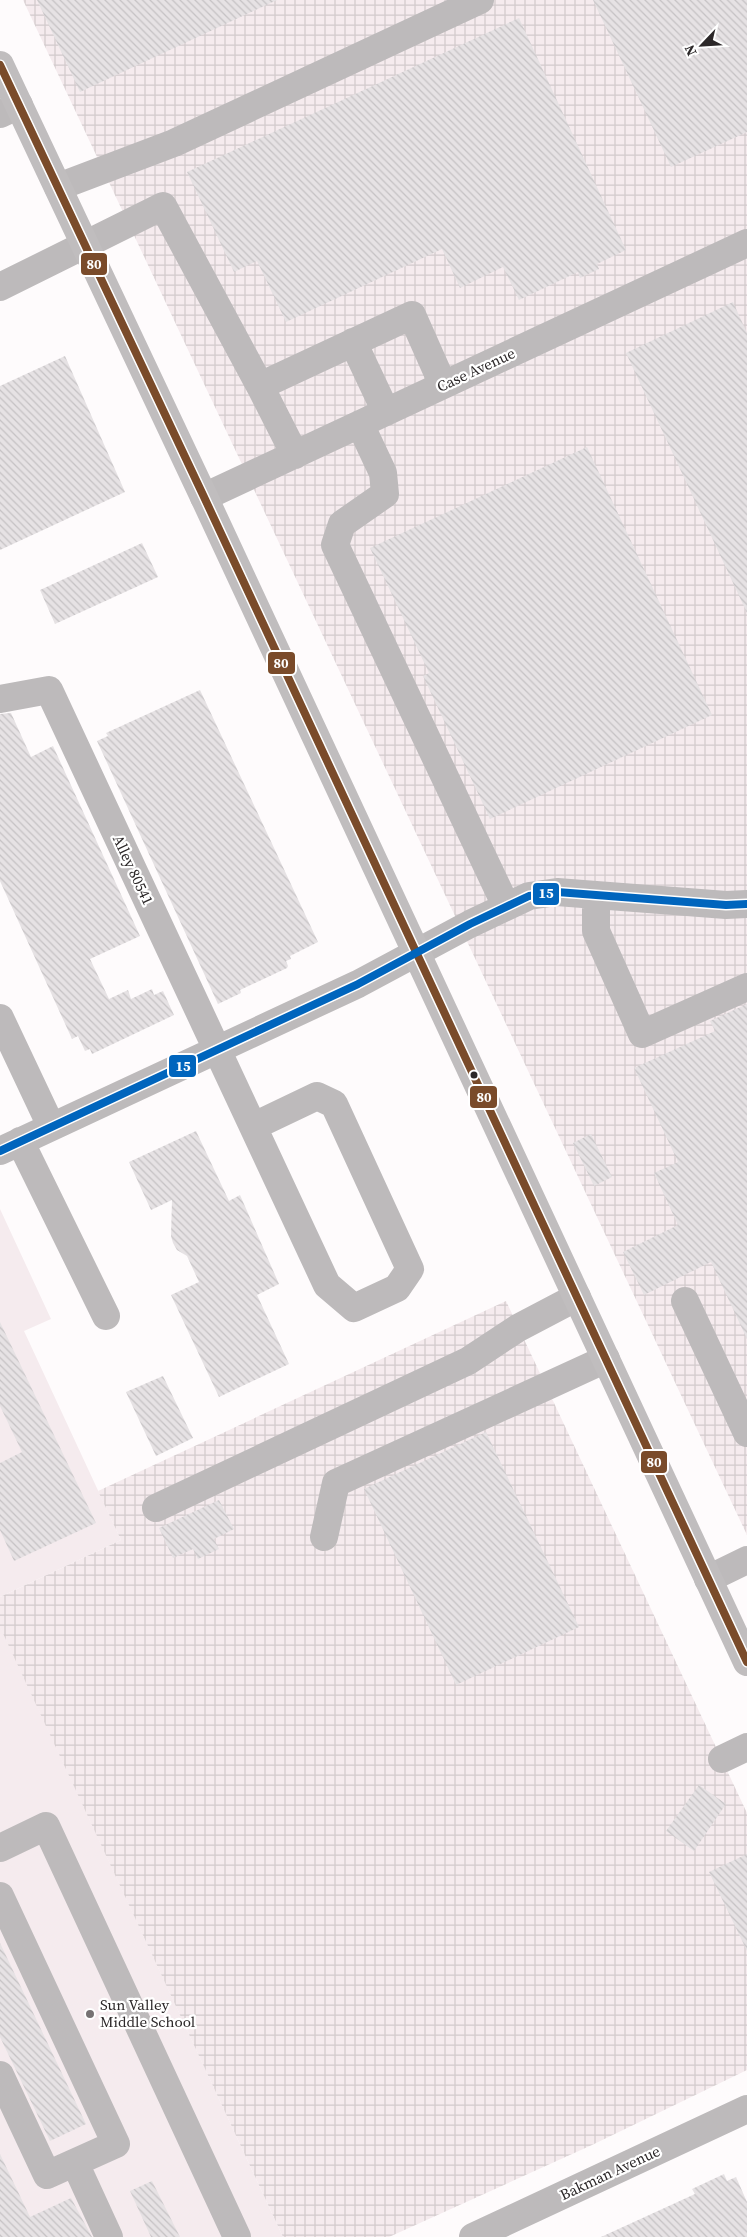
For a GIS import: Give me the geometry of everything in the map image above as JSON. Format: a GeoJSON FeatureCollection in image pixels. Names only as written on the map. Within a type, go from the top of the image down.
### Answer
{"type":"FeatureCollection","features":[{"type":"Feature","properties":{"kind":"main road"},"geometry":{"type":"LineString","coordinates":[[0,65],[10,110],[58,187],[747,1662]]}},
{"type":"Feature","properties":{"kind":"street"},"geometry":{"type":"LineString","coordinates":[[58,187],[174,143],[480,0]]}},
{"type":"Feature","properties":{"kind":"street"},"geometry":{"type":"LineString","coordinates":[[0,287],[163,206],[295,455]]}},
{"type":"Feature","properties":{"kind":"street","name":"Case Avenue"},"geometry":{"type":"LineString","coordinates":[[204,497],[747,243]]}},
{"type":"Feature","properties":{"kind":"street"},"geometry":{"type":"LineString","coordinates":[[260,386],[412,315],[443,385]]}},
{"type":"Feature","properties":{"kind":"street"},"geometry":{"type":"LineString","coordinates":[[353,342],[386,412]]}},
{"type":"Feature","properties":{"kind":"street"},"geometry":{"type":"LineString","coordinates":[[360,424],[383,473],[385,494],[342,524],[336,545],[506,906]]}},
{"type":"Feature","properties":{"kind":"street","name":"Alley 80541"},"geometry":{"type":"LineString","coordinates":[[0,699],[49,690],[327,1285],[354,1308],[397,1288],[410,1269],[334,1104],[317,1096],[254,1126]]}},
{"type":"Feature","properties":{"kind":"street"},"geometry":{"type":"LineString","coordinates":[[106,1316],[10,1146],[358,984],[506,906],[529,896],[558,892],[726,905],[747,904]]}},
{"type":"Feature","properties":{"kind":"street"},"geometry":{"type":"LineString","coordinates":[[596,895],[596,931],[642,1034],[747,987]]}},
{"type":"Feature","properties":{"kind":"street"},"geometry":{"type":"LineString","coordinates":[[0,1018],[51,1126]]}},
{"type":"Feature","properties":{"kind":"street"},"geometry":{"type":"LineString","coordinates":[[156,1508],[468,1361],[518,1328],[576,1297]]}},
{"type":"Feature","properties":{"kind":"street"},"geometry":{"type":"LineString","coordinates":[[685,1301],[747,1433]]}},
{"type":"Feature","properties":{"kind":"street"},"geometry":{"type":"LineString","coordinates":[[324,1537],[336,1483],[606,1359]]}},
{"type":"Feature","properties":{"kind":"street"},"geometry":{"type":"LineString","coordinates":[[708,1579],[747,1560]]}},
{"type":"Feature","properties":{"kind":"street"},"geometry":{"type":"LineString","coordinates":[[722,1759],[747,1747]]}},
{"type":"Feature","properties":{"kind":"street"},"geometry":{"type":"LineString","coordinates":[[0,1848],[46,1826],[237,2237]]}},
{"type":"Feature","properties":{"kind":"street"},"geometry":{"type":"LineString","coordinates":[[0,1896],[116,2144],[47,2176],[0,2075]]}},
{"type":"Feature","properties":{"kind":"street","name":"Bakman Avenue"},"geometry":{"type":"LineString","coordinates":[[473,2237],[747,2109]]}},
{"type":"Feature","properties":{"kind":"street"},"geometry":{"type":"LineString","coordinates":[[75,2163],[109,2237]]}},
{"type":"Feature","properties":{"kind":"shaded area"},"geometry":{"type":"Polygon","coordinates":[[[23,0],[747,0],[747,1535],[23,0]]]}},
{"type":"Feature","properties":{"kind":"shaded area"},"geometry":{"type":"Polygon","coordinates":[[[0,1209],[51,1319],[24,1331],[121,1540],[0,1597],[0,1209]]]}},
{"type":"Feature","properties":{"kind":"shaded area"},"geometry":{"type":"Polygon","coordinates":[[[506,1301],[747,1813],[747,2070],[592,2145],[389,2237],[283,2237],[0,1627],[0,1597],[121,1540],[98,1491],[506,1301]]]}},
{"type":"Feature","properties":{"kind":"shaded area","name":"Sun Valley Middle School"},"geometry":{"type":"Polygon","coordinates":[[[0,1626],[283,2237],[0,2237],[0,1626]]]}},
{"type":"Feature","properties":{"kind":"building"},"geometry":{"type":"Polygon","coordinates":[[[37,0],[277,0],[80,92],[37,0]]]}},
{"type":"Feature","properties":{"kind":"building"},"geometry":{"type":"Polygon","coordinates":[[[593,0],[747,0],[747,132],[671,167],[593,0]]]}},
{"type":"Feature","properties":{"kind":"building"},"geometry":{"type":"Polygon","coordinates":[[[519,18],[626,250],[597,264],[599,269],[580,278],[578,272],[519,300],[503,267],[460,288],[442,249],[286,322],[257,261],[234,272],[187,172],[519,18]]]}},
{"type":"Feature","properties":{"kind":"building"},"geometry":{"type":"Polygon","coordinates":[[[733,302],[747,333],[747,613],[626,353],[733,302]]]}},
{"type":"Feature","properties":{"kind":"building"},"geometry":{"type":"Polygon","coordinates":[[[65,356],[125,492],[0,550],[0,386],[65,356]]]}},
{"type":"Feature","properties":{"kind":"building"},"geometry":{"type":"Polygon","coordinates":[[[587,447],[712,715],[490,819],[423,676],[429,673],[370,548],[587,447]]]}},
{"type":"Feature","properties":{"kind":"building"},"geometry":{"type":"Polygon","coordinates":[[[142,543],[158,577],[55,624],[40,590],[142,543]]]}},
{"type":"Feature","properties":{"kind":"building"},"geometry":{"type":"Polygon","coordinates":[[[200,690],[318,942],[290,956],[291,959],[286,961],[287,968],[240,990],[241,993],[218,1004],[97,741],[108,736],[106,733],[200,690]]]}},
{"type":"Feature","properties":{"kind":"building"},"geometry":{"type":"Polygon","coordinates":[[[11,713],[31,757],[53,746],[140,936],[90,959],[109,999],[128,990],[131,999],[152,989],[154,995],[163,991],[174,1015],[92,1054],[90,1049],[85,1051],[78,1036],[72,1039],[0,881],[0,714],[11,713]]]}},
{"type":"Feature","properties":{"kind":"building"},"geometry":{"type":"Polygon","coordinates":[[[747,1004],[747,1339],[711,1262],[644,1295],[623,1252],[678,1225],[654,1173],[678,1162],[634,1068],[715,1031],[710,1021],[747,1004]]]}},
{"type":"Feature","properties":{"kind":"building"},"geometry":{"type":"Polygon","coordinates":[[[196,1131],[229,1201],[240,1195],[279,1284],[257,1295],[289,1364],[219,1397],[171,1295],[199,1282],[187,1256],[177,1250],[173,1243],[171,1236],[172,1200],[151,1210],[129,1162],[196,1131]]]}},
{"type":"Feature","properties":{"kind":"building"},"geometry":{"type":"Polygon","coordinates":[[[591,1134],[612,1177],[594,1186],[573,1143],[591,1134]]]}},
{"type":"Feature","properties":{"kind":"building"},"geometry":{"type":"Polygon","coordinates":[[[0,1322],[96,1523],[14,1561],[0,1530],[0,1463],[22,1452],[0,1406],[0,1322]]]}},
{"type":"Feature","properties":{"kind":"building"},"geometry":{"type":"Polygon","coordinates":[[[163,1376],[193,1438],[156,1456],[126,1392],[163,1376]]]}},
{"type":"Feature","properties":{"kind":"building"},"geometry":{"type":"Polygon","coordinates":[[[486,1432],[579,1627],[456,1685],[364,1489],[486,1432]]]}},
{"type":"Feature","properties":{"kind":"building"},"geometry":{"type":"Polygon","coordinates":[[[219,1500],[234,1529],[214,1539],[219,1549],[198,1559],[193,1549],[173,1558],[159,1528],[219,1500]]]}},
{"type":"Feature","properties":{"kind":"building"},"geometry":{"type":"Polygon","coordinates":[[[699,1785],[726,1804],[694,1851],[666,1831],[699,1785]]]}},
{"type":"Feature","properties":{"kind":"building"},"geometry":{"type":"Polygon","coordinates":[[[747,1854],[747,1951],[709,1872],[747,1854]]]}},
{"type":"Feature","properties":{"kind":"building"},"geometry":{"type":"Polygon","coordinates":[[[0,1943],[86,2124],[50,2141],[0,2037],[0,1943]]]}},
{"type":"Feature","properties":{"kind":"building"},"geometry":{"type":"Polygon","coordinates":[[[0,2154],[30,2217],[71,2198],[92,2237],[0,2237],[0,2154]]]}},
{"type":"Feature","properties":{"kind":"building"},"geometry":{"type":"Polygon","coordinates":[[[724,2174],[727,2181],[736,2177],[747,2202],[747,2237],[601,2237],[695,2194],[692,2189],[724,2174]]]}},
{"type":"Feature","properties":{"kind":"building"},"geometry":{"type":"Polygon","coordinates":[[[152,2181],[180,2237],[151,2237],[130,2191],[152,2181]]]}},
{"type":"Feature","properties":{"kind":"transit line","name":"80"},"geometry":{"type":"LineString","coordinates":[[0,65],[204,497],[747,1662]]}},
{"type":"Feature","properties":{"kind":"transit line","name":"15"},"geometry":{"type":"LineString","coordinates":[[0,1151],[358,984],[470,924],[529,896],[557,892],[726,905],[747,904]]}},
{"type":"Feature","properties":{"kind":"place","name":"Sun Valley Middle School"},"geometry":{"type":"Point","coordinates":[90,2014]}}]}
